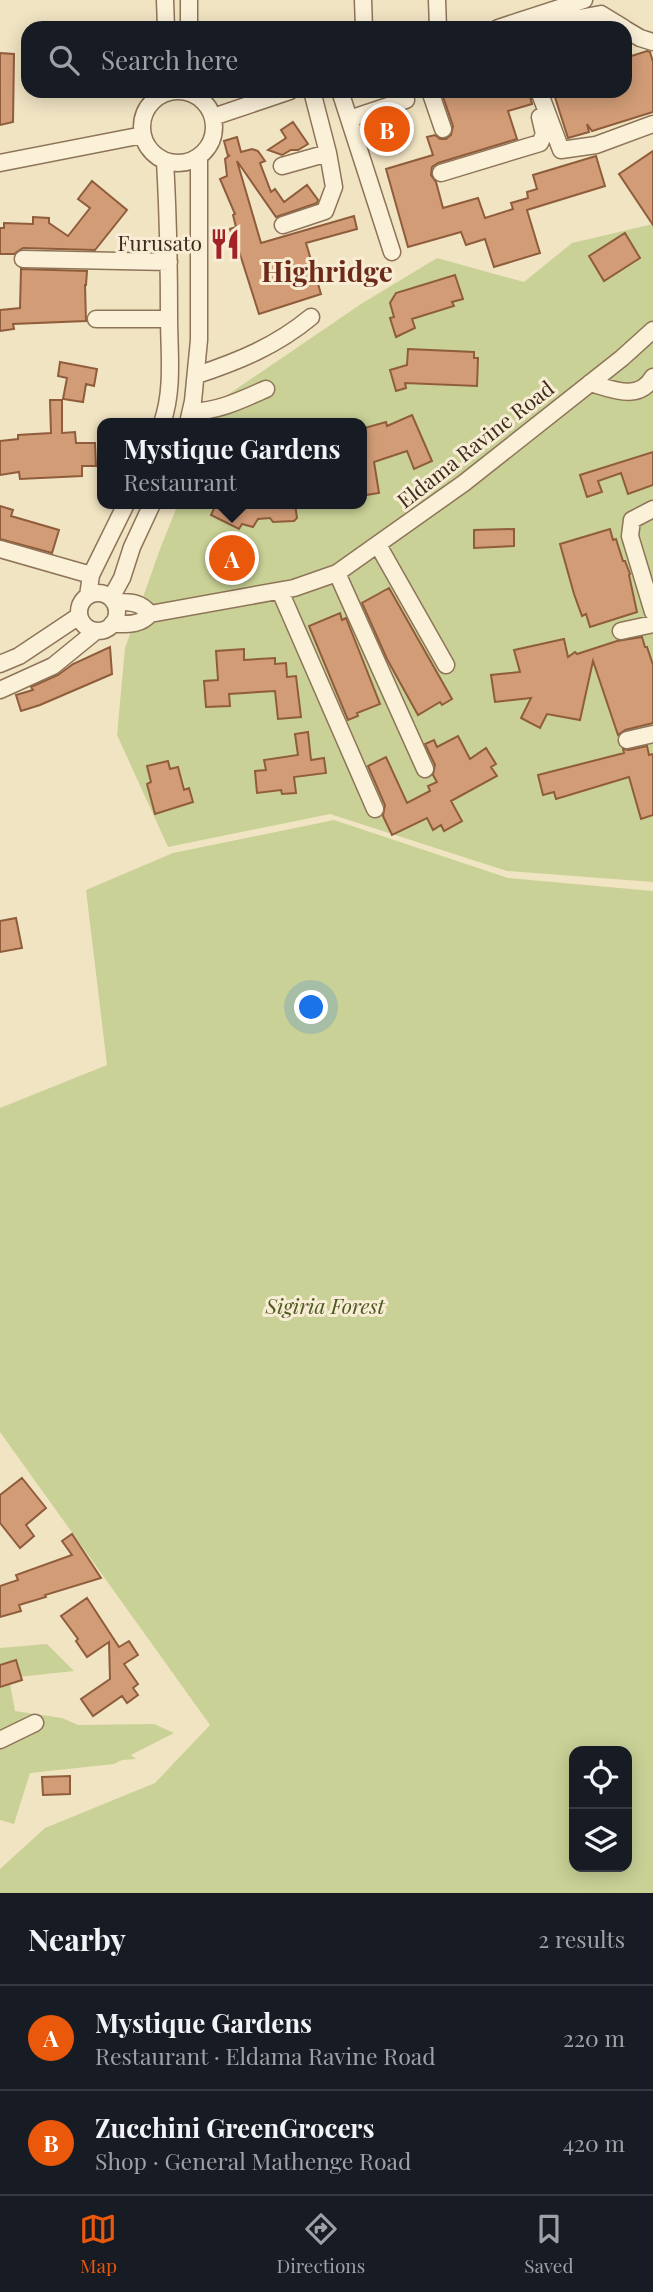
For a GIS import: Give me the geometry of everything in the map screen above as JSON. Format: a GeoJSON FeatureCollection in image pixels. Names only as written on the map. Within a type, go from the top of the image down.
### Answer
{"type":"FeatureCollection","features":[{"type":"Feature","properties":{"kind":"street"},"geometry":{"type":"LineString","coordinates":[[165,0],[166,21]]}},
{"type":"Feature","properties":{"kind":"street"},"geometry":{"type":"LineString","coordinates":[[189,0],[189,21]]}},
{"type":"Feature","properties":{"kind":"street"},"geometry":{"type":"LineString","coordinates":[[363,0],[364,21]]}},
{"type":"Feature","properties":{"kind":"street"},"geometry":{"type":"LineString","coordinates":[[437,0],[438,21]]}},
{"type":"Feature","properties":{"kind":"street"},"geometry":{"type":"LineString","coordinates":[[528,21],[583,0]]}},
{"type":"Feature","properties":{"kind":"street"},"geometry":{"type":"LineString","coordinates":[[563,21],[601,7],[616,21]]}},
{"type":"Feature","properties":{"kind":"street"},"geometry":{"type":"LineString","coordinates":[[632,33],[653,42]]}},
{"type":"Feature","properties":{"kind":"street"},"geometry":{"type":"LineString","coordinates":[[160,98],[151,104],[145,113],[143,135],[147,146],[155,155],[176,163],[199,157],[213,139],[213,117],[200,98]]}},
{"type":"Feature","properties":{"kind":"street"},"geometry":{"type":"LineString","coordinates":[[213,117],[269,98]]}},
{"type":"Feature","properties":{"kind":"street"},"geometry":{"type":"LineString","coordinates":[[283,225],[325,211],[334,187],[314,98]]}},
{"type":"Feature","properties":{"kind":"street"},"geometry":{"type":"LineString","coordinates":[[342,98],[392,252]]}},
{"type":"Feature","properties":{"kind":"street"},"geometry":{"type":"LineString","coordinates":[[432,98],[443,129]]}},
{"type":"Feature","properties":{"kind":"street"},"geometry":{"type":"LineString","coordinates":[[441,173],[540,143],[544,134],[535,98]]}},
{"type":"Feature","properties":{"kind":"street"},"geometry":{"type":"LineString","coordinates":[[542,98],[561,150],[596,145],[653,124]]}},
{"type":"Feature","properties":{"kind":"street"},"geometry":{"type":"LineString","coordinates":[[349,119],[406,100]]}},
{"type":"Feature","properties":{"kind":"street"},"geometry":{"type":"LineString","coordinates":[[0,163],[143,135]]}},
{"type":"Feature","properties":{"kind":"street"},"geometry":{"type":"LineString","coordinates":[[282,166],[328,153]]}},
{"type":"Feature","properties":{"kind":"street"},"geometry":{"type":"LineString","coordinates":[[189,418],[197,375],[199,157]]}},
{"type":"Feature","properties":{"kind":"street"},"geometry":{"type":"LineString","coordinates":[[163,418],[169,388],[169,262],[165,161]]}},
{"type":"Feature","properties":{"kind":"street"},"geometry":{"type":"LineString","coordinates":[[23,259],[169,262]]}},
{"type":"Feature","properties":{"kind":"street"},"geometry":{"type":"LineString","coordinates":[[197,375],[273,345],[311,317]]}},
{"type":"Feature","properties":{"kind":"street"},"geometry":{"type":"LineString","coordinates":[[96,319],[169,319]]}},
{"type":"Feature","properties":{"kind":"street","name":"Eldama Ravine Road"},"geometry":{"type":"LineString","coordinates":[[112,624],[136,623],[150,614],[281,591],[317,582],[337,573],[464,484],[653,331]]}},
{"type":"Feature","properties":{"kind":"street"},"geometry":{"type":"LineString","coordinates":[[590,383],[630,393],[647,386],[653,377]]}},
{"type":"Feature","properties":{"kind":"street"},"geometry":{"type":"LineString","coordinates":[[189,418],[228,406],[266,389]]}},
{"type":"Feature","properties":{"kind":"street"},"geometry":{"type":"LineString","coordinates":[[96,631],[85,626],[79,616],[81,605],[88,596],[90,575],[123,509]]}},
{"type":"Feature","properties":{"kind":"street"},"geometry":{"type":"LineString","coordinates":[[0,690],[53,666],[96,631],[112,624],[117,614],[112,600],[150,509]]}},
{"type":"Feature","properties":{"kind":"street"},"geometry":{"type":"LineString","coordinates":[[653,509],[632,520],[629,528],[653,612]]}},
{"type":"Feature","properties":{"kind":"street"},"geometry":{"type":"LineString","coordinates":[[378,545],[446,665]]}},
{"type":"Feature","properties":{"kind":"street"},"geometry":{"type":"LineString","coordinates":[[0,550],[90,575]]}},
{"type":"Feature","properties":{"kind":"street"},"geometry":{"type":"LineString","coordinates":[[337,573],[425,768]]}},
{"type":"Feature","properties":{"kind":"street"},"geometry":{"type":"LineString","coordinates":[[281,591],[375,809]]}},
{"type":"Feature","properties":{"kind":"street"},"geometry":{"type":"LineString","coordinates":[[88,596],[100,593],[112,600],[137,603],[150,614]]}},
{"type":"Feature","properties":{"kind":"street"},"geometry":{"type":"LineString","coordinates":[[0,664],[19,656],[79,616]]}},
{"type":"Feature","properties":{"kind":"street"},"geometry":{"type":"LineString","coordinates":[[621,631],[653,624]]}},
{"type":"Feature","properties":{"kind":"street"},"geometry":{"type":"LineString","coordinates":[[627,740],[653,734]]}},
{"type":"Feature","properties":{"kind":"street"},"geometry":{"type":"LineString","coordinates":[[0,1740],[35,1723]]}},
{"type":"Feature","properties":{"kind":"green space"},"geometry":{"type":"Polygon","coordinates":[[[653,224],[653,882],[507,871],[330,814],[168,847],[117,735],[125,648],[176,509],[367,509],[367,418],[214,418],[223,398],[361,304],[437,258],[524,282],[572,243],[653,224]]]}},
{"type":"Feature","properties":{"kind":"green space","name":"Sigiria Forest"},"geometry":{"type":"Polygon","coordinates":[[[334,820],[508,878],[653,891],[653,1893],[0,1893],[0,1869],[45,1828],[155,1783],[210,1725],[0,1432],[0,1108],[107,1065],[86,890],[173,853],[334,820]]]}},
{"type":"Feature","properties":{"kind":"green space"},"geometry":{"type":"Polygon","coordinates":[[[47,1644],[74,1671],[9,1678],[15,1711],[62,1718],[78,1725],[154,1724],[174,1733],[131,1755],[136,1759],[30,1773],[14,1824],[0,1820],[0,1648],[47,1644]]]}},
{"type":"Feature","properties":{"kind":"building"},"geometry":{"type":"Polygon","coordinates":[[[650,52],[653,62],[653,112],[592,131],[587,124],[589,132],[568,138],[555,98],[632,98],[632,56],[650,52]]]}},
{"type":"Feature","properties":{"kind":"building"},"geometry":{"type":"Polygon","coordinates":[[[0,53],[14,54],[13,122],[0,125],[0,53]]]}},
{"type":"Feature","properties":{"kind":"building"},"geometry":{"type":"Polygon","coordinates":[[[443,98],[531,98],[532,104],[508,111],[517,139],[432,167],[431,175],[436,182],[443,208],[478,198],[485,218],[513,209],[511,203],[528,198],[527,192],[537,189],[533,175],[596,156],[605,186],[527,210],[540,253],[494,267],[485,239],[466,245],[461,232],[408,247],[386,169],[433,155],[427,137],[435,135],[446,139],[451,135],[453,126],[443,98]]]}},
{"type":"Feature","properties":{"kind":"building"},"geometry":{"type":"Polygon","coordinates":[[[293,122],[308,144],[282,155],[268,150],[286,138],[281,130],[293,122]]]}},
{"type":"Feature","properties":{"kind":"building"},"geometry":{"type":"Polygon","coordinates":[[[237,137],[241,152],[252,149],[258,151],[265,161],[260,163],[271,192],[275,189],[284,202],[307,185],[318,200],[317,203],[276,217],[237,161],[261,243],[354,216],[357,229],[306,243],[321,294],[259,314],[230,229],[236,227],[235,214],[220,179],[227,176],[225,159],[230,155],[228,156],[224,141],[237,137]]]}},
{"type":"Feature","properties":{"kind":"building"},"geometry":{"type":"Polygon","coordinates":[[[653,151],[653,225],[619,174],[653,151]]]}},
{"type":"Feature","properties":{"kind":"building"},"geometry":{"type":"Polygon","coordinates":[[[92,181],[127,210],[95,250],[23,248],[14,254],[0,254],[0,228],[4,228],[4,223],[33,224],[33,217],[49,218],[49,223],[68,236],[90,208],[78,199],[92,181]]]}},
{"type":"Feature","properties":{"kind":"building"},"geometry":{"type":"Polygon","coordinates":[[[625,233],[640,258],[604,281],[589,256],[625,233]]]}},
{"type":"Feature","properties":{"kind":"building"},"geometry":{"type":"Polygon","coordinates":[[[21,269],[87,271],[86,321],[13,324],[14,329],[0,331],[0,310],[20,308],[21,269]]]}},
{"type":"Feature","properties":{"kind":"building"},"geometry":{"type":"Polygon","coordinates":[[[455,275],[463,299],[452,302],[454,306],[412,319],[415,328],[396,337],[390,318],[394,317],[390,303],[396,293],[455,275]]]}},
{"type":"Feature","properties":{"kind":"building"},"geometry":{"type":"Polygon","coordinates":[[[408,349],[474,352],[474,358],[478,358],[477,386],[405,383],[406,388],[396,391],[390,370],[407,365],[408,349]]]}},
{"type":"Feature","properties":{"kind":"building"},"geometry":{"type":"Polygon","coordinates":[[[60,362],[97,369],[94,386],[86,384],[83,402],[63,399],[67,378],[58,376],[60,362]]]}},
{"type":"Feature","properties":{"kind":"building"},"geometry":{"type":"Polygon","coordinates":[[[50,400],[62,400],[62,433],[75,432],[76,443],[95,443],[96,466],[82,466],[82,476],[20,479],[19,472],[0,475],[0,441],[18,439],[18,435],[51,433],[50,400]]]}},
{"type":"Feature","properties":{"kind":"building"},"geometry":{"type":"Polygon","coordinates":[[[412,415],[432,461],[414,469],[407,451],[374,462],[379,493],[367,495],[367,427],[386,422],[387,426],[412,415]]]}},
{"type":"Feature","properties":{"kind":"building"},"geometry":{"type":"Polygon","coordinates":[[[653,452],[653,485],[628,494],[621,473],[598,481],[602,492],[587,497],[580,475],[653,452]]]}},
{"type":"Feature","properties":{"kind":"building"},"geometry":{"type":"Polygon","coordinates":[[[0,506],[13,510],[11,516],[59,530],[52,553],[0,539],[0,506]]]}},
{"type":"Feature","properties":{"kind":"building"},"geometry":{"type":"Polygon","coordinates":[[[214,509],[296,509],[297,518],[294,521],[273,522],[270,518],[258,519],[253,527],[242,524],[239,529],[211,515],[214,509]]]}},
{"type":"Feature","properties":{"kind":"building"},"geometry":{"type":"Polygon","coordinates":[[[514,529],[514,546],[474,548],[474,530],[514,529]]]}},
{"type":"Feature","properties":{"kind":"building"},"geometry":{"type":"Polygon","coordinates":[[[610,529],[630,574],[637,612],[590,627],[586,614],[582,616],[574,594],[560,544],[610,529]]]}},
{"type":"Feature","properties":{"kind":"building"},"geometry":{"type":"Polygon","coordinates":[[[389,588],[452,699],[442,705],[440,702],[418,715],[387,659],[362,603],[389,588]]]}},
{"type":"Feature","properties":{"kind":"building"},"geometry":{"type":"Polygon","coordinates":[[[340,613],[342,620],[346,618],[380,704],[357,713],[358,716],[348,720],[309,626],[340,613]]]}},
{"type":"Feature","properties":{"kind":"building"},"geometry":{"type":"Polygon","coordinates":[[[642,637],[653,665],[653,723],[625,730],[618,735],[593,661],[580,720],[547,714],[540,728],[521,718],[531,698],[495,702],[491,675],[520,672],[514,650],[564,639],[568,657],[575,652],[577,654],[617,641],[642,637]]]}},
{"type":"Feature","properties":{"kind":"building"},"geometry":{"type":"Polygon","coordinates":[[[110,647],[112,674],[21,711],[16,695],[33,690],[31,687],[110,647]]]}},
{"type":"Feature","properties":{"kind":"building"},"geometry":{"type":"Polygon","coordinates":[[[244,649],[244,660],[275,658],[275,664],[286,663],[287,677],[296,676],[301,717],[278,719],[275,691],[229,694],[230,706],[206,707],[204,681],[218,680],[216,651],[244,649]]]}},
{"type":"Feature","properties":{"kind":"building"},"geometry":{"type":"Polygon","coordinates":[[[308,732],[311,760],[324,758],[326,773],[294,777],[296,793],[282,794],[281,790],[257,793],[255,771],[266,770],[264,760],[298,755],[295,734],[308,732]]]}},
{"type":"Feature","properties":{"kind":"building"},"geometry":{"type":"Polygon","coordinates":[[[458,736],[470,759],[486,748],[496,764],[491,767],[497,776],[451,801],[462,821],[444,831],[441,825],[433,830],[427,818],[392,835],[383,816],[385,805],[368,766],[386,757],[407,803],[430,791],[428,786],[437,782],[433,775],[435,765],[425,744],[434,740],[437,747],[458,736]]]}},
{"type":"Feature","properties":{"kind":"building"},"geometry":{"type":"Polygon","coordinates":[[[647,746],[649,755],[653,754],[653,815],[641,819],[629,777],[556,799],[554,792],[543,795],[538,775],[624,753],[623,749],[647,746]]]}},
{"type":"Feature","properties":{"kind":"building"},"geometry":{"type":"Polygon","coordinates":[[[168,761],[170,769],[178,767],[184,790],[189,788],[193,802],[155,814],[147,784],[151,782],[147,766],[168,761]]]}},
{"type":"Feature","properties":{"kind":"building"},"geometry":{"type":"Polygon","coordinates":[[[16,918],[22,948],[0,952],[0,921],[16,918]]]}},
{"type":"Feature","properties":{"kind":"building"},"geometry":{"type":"Polygon","coordinates":[[[22,1478],[46,1508],[26,1525],[34,1536],[20,1548],[0,1523],[0,1495],[22,1478]]]}},
{"type":"Feature","properties":{"kind":"building"},"geometry":{"type":"Polygon","coordinates":[[[72,1534],[101,1578],[19,1605],[21,1611],[0,1617],[0,1586],[18,1580],[16,1575],[72,1555],[62,1541],[72,1534]]]}},
{"type":"Feature","properties":{"kind":"building"},"geometry":{"type":"Polygon","coordinates":[[[87,1598],[119,1647],[129,1641],[138,1655],[124,1664],[138,1684],[133,1688],[138,1695],[127,1703],[122,1696],[93,1716],[81,1699],[110,1679],[109,1642],[87,1657],[61,1616],[87,1598]]]}},
{"type":"Feature","properties":{"kind":"building"},"geometry":{"type":"Polygon","coordinates":[[[16,1660],[22,1680],[0,1687],[0,1665],[16,1660]]]}},
{"type":"Feature","properties":{"kind":"building"},"geometry":{"type":"Polygon","coordinates":[[[70,1776],[70,1794],[43,1795],[42,1777],[70,1776]]]}},
{"type":"Feature","properties":{"kind":"place","name":"Zucchini GreenGrocers"},"geometry":{"type":"Point","coordinates":[387,129]}},
{"type":"Feature","properties":{"kind":"place","name":"Furusato"},"geometry":{"type":"Point","coordinates":[225,244]}},
{"type":"Feature","properties":{"kind":"place","name":"Mystique Gardens"},"geometry":{"type":"Point","coordinates":[232,558]}},
{"type":"Feature","properties":{"kind":"district","name":"Highridge"},"geometry":{"type":"Point","coordinates":[327,272]}}]}
